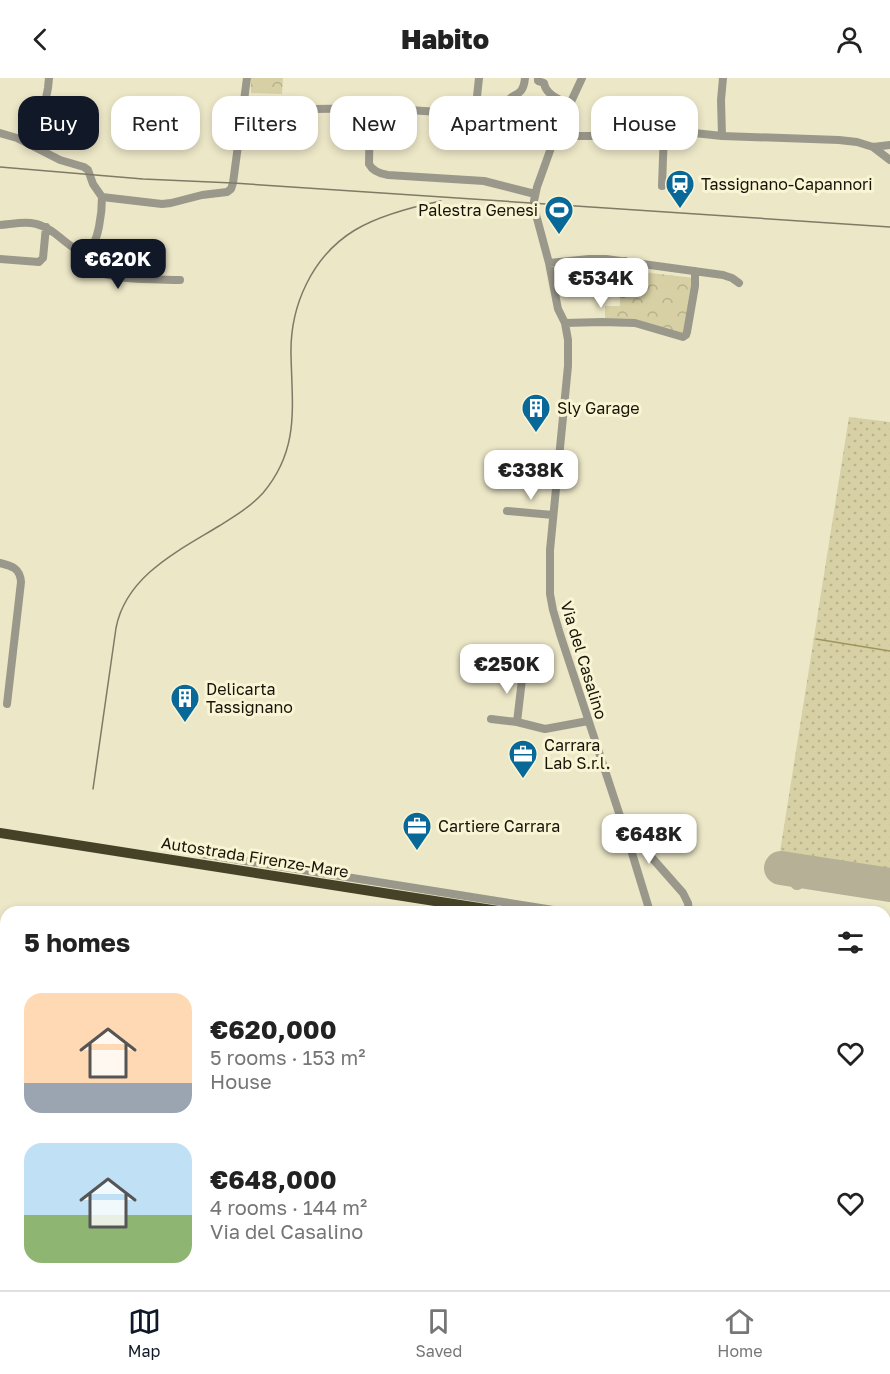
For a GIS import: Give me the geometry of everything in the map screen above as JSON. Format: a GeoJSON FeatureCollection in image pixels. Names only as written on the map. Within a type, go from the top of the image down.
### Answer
{"type":"FeatureCollection","features":[{"type":"Feature","properties":{"kind":"highway","name":"Autostrada Firenze-Mare"},"geometry":{"type":"LineString","coordinates":[[0,833],[466,906]]}},
{"type":"Feature","properties":{"kind":"highway","name":"Autostrada Firenze-Mare"},"geometry":{"type":"LineString","coordinates":[[0,840],[424,906]]}},
{"type":"Feature","properties":{"kind":"street"},"geometry":{"type":"LineString","coordinates":[[46,96],[49,78]]}},
{"type":"Feature","properties":{"kind":"street"},"geometry":{"type":"LineString","coordinates":[[245,96],[247,78]]}},
{"type":"Feature","properties":{"kind":"street"},"geometry":{"type":"LineString","coordinates":[[478,96],[479,78]]}},
{"type":"Feature","properties":{"kind":"street"},"geometry":{"type":"LineString","coordinates":[[514,96],[521,92],[525,78]]}},
{"type":"Feature","properties":{"kind":"street"},"geometry":{"type":"LineString","coordinates":[[538,78],[538,81],[544,83],[545,89],[554,96]]}},
{"type":"Feature","properties":{"kind":"street","name":"Via del Casalino"},"geometry":{"type":"LineString","coordinates":[[573,96],[582,78]]}},
{"type":"Feature","properties":{"kind":"street"},"geometry":{"type":"LineString","coordinates":[[722,136],[723,78]]}},
{"type":"Feature","properties":{"kind":"street"},"geometry":{"type":"LineString","coordinates":[[0,133],[18,139]]}},
{"type":"Feature","properties":{"kind":"street"},"geometry":{"type":"LineString","coordinates":[[698,134],[857,142],[873,147],[890,160]]}},
{"type":"Feature","properties":{"kind":"street"},"geometry":{"type":"LineString","coordinates":[[873,147],[890,145]]}},
{"type":"Feature","properties":{"kind":"street"},"geometry":{"type":"LineString","coordinates":[[0,225],[35,224],[46,227],[80,251],[87,252],[92,248],[100,220],[102,197],[86,168],[60,160],[40,150]]}},
{"type":"Feature","properties":{"kind":"street"},"geometry":{"type":"LineString","coordinates":[[102,197],[154,204],[227,192],[233,183],[238,150]]}},
{"type":"Feature","properties":{"kind":"street"},"geometry":{"type":"LineString","coordinates":[[369,150],[369,164],[371,168],[380,173],[484,181],[536,194]]}},
{"type":"Feature","properties":{"kind":"street","name":"Via del Casalino"},"geometry":{"type":"LineString","coordinates":[[551,150],[536,194],[535,211],[558,309],[565,323],[568,340],[568,366],[550,550],[549,572],[553,610],[623,825],[683,893],[688,906]]}},
{"type":"Feature","properties":{"kind":"street"},"geometry":{"type":"LineString","coordinates":[[662,186],[663,150]]}},
{"type":"Feature","properties":{"kind":"street"},"geometry":{"type":"LineString","coordinates":[[0,259],[39,262],[43,258],[46,227]]}},
{"type":"Feature","properties":{"kind":"street"},"geometry":{"type":"LineString","coordinates":[[87,252],[95,270],[104,274],[119,277],[180,280]]}},
{"type":"Feature","properties":{"kind":"street"},"geometry":{"type":"LineString","coordinates":[[549,263],[589,259],[625,261],[723,275],[739,283]]}},
{"type":"Feature","properties":{"kind":"street"},"geometry":{"type":"LineString","coordinates":[[623,294],[625,261]]}},
{"type":"Feature","properties":{"kind":"street"},"geometry":{"type":"LineString","coordinates":[[565,323],[635,323],[683,338],[687,332],[695,286],[695,271]]}},
{"type":"Feature","properties":{"kind":"street"},"geometry":{"type":"LineString","coordinates":[[507,512],[553,515]]}},
{"type":"Feature","properties":{"kind":"street"},"geometry":{"type":"LineString","coordinates":[[0,563],[16,568],[21,582],[7,704]]}},
{"type":"Feature","properties":{"kind":"street"},"geometry":{"type":"LineString","coordinates":[[517,722],[523,671]]}},
{"type":"Feature","properties":{"kind":"street"},"geometry":{"type":"LineString","coordinates":[[491,719],[549,729],[588,721]]}},
{"type":"Feature","properties":{"kind":"street"},"geometry":{"type":"LineString","coordinates":[[623,825],[648,906]]}},
{"type":"Feature","properties":{"kind":"street"},"geometry":{"type":"LineString","coordinates":[[202,854],[528,906]]}},
{"type":"Feature","properties":{"kind":"green space"},"geometry":{"type":"Polygon","coordinates":[[[251,78],[283,78],[282,94],[251,93],[251,78]]]}},
{"type":"Feature","properties":{"kind":"green space"},"geometry":{"type":"Polygon","coordinates":[[[604,263],[622,265],[625,270],[694,278],[684,335],[635,321],[607,322],[605,306],[620,306],[620,296],[604,294],[604,263]]]}},
{"type":"Feature","properties":{"kind":"green space"},"geometry":{"type":"Polygon","coordinates":[[[849,417],[890,422],[890,876],[779,858],[849,417]]]}},
{"type":"Feature","properties":{"kind":"waterway"},"geometry":{"type":"LineString","coordinates":[[816,639],[890,651]]}},
{"type":"Feature","properties":{"kind":"taxiway"},"geometry":{"type":"LineString","coordinates":[[797,883],[799,871]]}},
{"type":"Feature","properties":{"kind":"runway"},"geometry":{"type":"LineString","coordinates":[[781,868],[890,885]]}},
{"type":"Feature","properties":{"kind":"railway"},"geometry":{"type":"LineString","coordinates":[[0,167],[143,179],[890,227]]}},
{"type":"Feature","properties":{"kind":"railway"},"geometry":{"type":"LineString","coordinates":[[93,789],[116,628],[131,594],[142,579],[156,567],[253,503],[275,477],[283,460],[291,427],[292,336],[299,301],[306,284],[327,254],[355,230],[396,212],[441,201]]}},
{"type":"Feature","properties":{"kind":"place","name":"Tassignano-Capannori"},"geometry":{"type":"Point","coordinates":[680,210]}},
{"type":"Feature","properties":{"kind":"place","name":"Palestra Genesi"},"geometry":{"type":"Point","coordinates":[559,236]}},
{"type":"Feature","properties":{"kind":"place","name":"Sly Garage"},"geometry":{"type":"Point","coordinates":[536,434]}},
{"type":"Feature","properties":{"kind":"place","name":"Delicarta Tassignano"},"geometry":{"type":"Point","coordinates":[185,724]}},
{"type":"Feature","properties":{"kind":"place","name":"Carrara Lab S.r.l."},"geometry":{"type":"Point","coordinates":[523,780]}},
{"type":"Feature","properties":{"kind":"place","name":"Cartiere Carrara"},"geometry":{"type":"Point","coordinates":[417,852]}}]}
